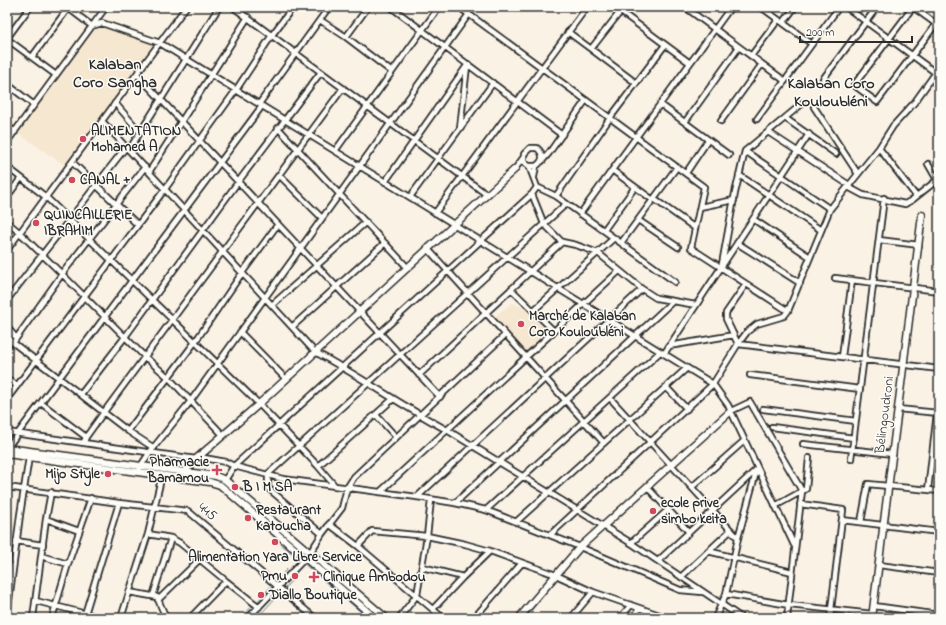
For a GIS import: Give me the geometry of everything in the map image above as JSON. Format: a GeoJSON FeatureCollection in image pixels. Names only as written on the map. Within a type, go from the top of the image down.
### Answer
{"type":"FeatureCollection","features":[{"type":"Feature","properties":{"kind":"street"},"geometry":{"type":"LineString","coordinates":[[30,7],[7,38],[56,75]]}},
{"type":"Feature","properties":{"kind":"street"},"geometry":{"type":"LineString","coordinates":[[32,58],[68,7],[92,26]]}},
{"type":"Feature","properties":{"kind":"street"},"geometry":{"type":"LineString","coordinates":[[7,142],[106,7]]}},
{"type":"Feature","properties":{"kind":"street"},"geometry":{"type":"LineString","coordinates":[[8,248],[186,7]]}},
{"type":"Feature","properties":{"kind":"street"},"geometry":{"type":"LineString","coordinates":[[7,300],[96,185],[140,132],[219,7]]}},
{"type":"Feature","properties":{"kind":"street"},"geometry":{"type":"LineString","coordinates":[[233,7],[486,194]]}},
{"type":"Feature","properties":{"kind":"street"},"geometry":{"type":"LineString","coordinates":[[7,399],[165,189],[293,7]]}},
{"type":"Feature","properties":{"kind":"street"},"geometry":{"type":"LineString","coordinates":[[329,7],[185,210],[7,448],[140,469],[162,475],[215,483],[226,490],[375,618]]}},
{"type":"Feature","properties":{"kind":"street"},"geometry":{"type":"LineString","coordinates":[[346,37],[368,7]]}},
{"type":"Feature","properties":{"kind":"street"},"geometry":{"type":"LineString","coordinates":[[391,7],[562,135]]}},
{"type":"Feature","properties":{"kind":"street"},"geometry":{"type":"LineString","coordinates":[[335,151],[439,7]]}},
{"type":"Feature","properties":{"kind":"street"},"geometry":{"type":"LineString","coordinates":[[460,7],[704,187],[691,248],[788,311]]}},
{"type":"Feature","properties":{"kind":"street"},"geometry":{"type":"LineString","coordinates":[[436,213],[587,7]]}},
{"type":"Feature","properties":{"kind":"street"},"geometry":{"type":"LineString","coordinates":[[591,49],[624,7]]}},
{"type":"Feature","properties":{"kind":"street"},"geometry":{"type":"LineString","coordinates":[[685,7],[785,81]]}},
{"type":"Feature","properties":{"kind":"street"},"geometry":{"type":"LineString","coordinates":[[691,12],[695,7]]}},
{"type":"Feature","properties":{"kind":"street"},"geometry":{"type":"LineString","coordinates":[[580,214],[731,7]]}},
{"type":"Feature","properties":{"kind":"street"},"geometry":{"type":"LineString","coordinates":[[783,23],[795,7]]}},
{"type":"Feature","properties":{"kind":"street"},"geometry":{"type":"LineString","coordinates":[[757,118],[839,7]]}},
{"type":"Feature","properties":{"kind":"street"},"geometry":{"type":"LineString","coordinates":[[550,535],[713,384],[747,332],[757,324],[784,316],[788,311],[830,209],[879,148],[893,126],[914,103],[938,70],[912,55],[846,7]]}},
{"type":"Feature","properties":{"kind":"street"},"geometry":{"type":"LineString","coordinates":[[823,79],[877,7]]}},
{"type":"Feature","properties":{"kind":"street"},"geometry":{"type":"LineString","coordinates":[[913,7],[937,25],[912,55],[877,102],[854,85],[913,7]]}},
{"type":"Feature","properties":{"kind":"street"},"geometry":{"type":"LineString","coordinates":[[765,8],[778,20],[812,44]]}},
{"type":"Feature","properties":{"kind":"street"},"geometry":{"type":"LineString","coordinates":[[621,12],[690,63]]}},
{"type":"Feature","properties":{"kind":"street"},"geometry":{"type":"LineString","coordinates":[[140,469],[150,452],[218,364],[469,14]]}},
{"type":"Feature","properties":{"kind":"street"},"geometry":{"type":"LineString","coordinates":[[149,172],[248,18]]}},
{"type":"Feature","properties":{"kind":"street"},"geometry":{"type":"LineString","coordinates":[[320,20],[346,37],[392,72]]}},
{"type":"Feature","properties":{"kind":"street"},"geometry":{"type":"LineString","coordinates":[[751,56],[778,20]]}},
{"type":"Feature","properties":{"kind":"street"},"geometry":{"type":"LineString","coordinates":[[92,26],[102,23],[160,43],[713,384],[731,411],[794,545]]}},
{"type":"Feature","properties":{"kind":"street"},"geometry":{"type":"LineString","coordinates":[[568,32],[636,83]]}},
{"type":"Feature","properties":{"kind":"street"},"geometry":{"type":"LineString","coordinates":[[556,196],[610,118],[665,45]]}},
{"type":"Feature","properties":{"kind":"street"},"geometry":{"type":"LineString","coordinates":[[685,122],[739,47]]}},
{"type":"Feature","properties":{"kind":"street"},"geometry":{"type":"LineString","coordinates":[[460,128],[468,64]]}},
{"type":"Feature","properties":{"kind":"street"},"geometry":{"type":"LineString","coordinates":[[385,182],[468,64]]}},
{"type":"Feature","properties":{"kind":"street"},"geometry":{"type":"LineString","coordinates":[[721,121],[762,64]]}},
{"type":"Feature","properties":{"kind":"street"},"geometry":{"type":"LineString","coordinates":[[81,394],[125,337],[320,72]]}},
{"type":"Feature","properties":{"kind":"street"},"geometry":{"type":"LineString","coordinates":[[137,74],[440,397]]}},
{"type":"Feature","properties":{"kind":"street"},"geometry":{"type":"LineString","coordinates":[[410,197],[493,83]]}},
{"type":"Feature","properties":{"kind":"street"},"geometry":{"type":"LineString","coordinates":[[7,84],[34,105]]}},
{"type":"Feature","properties":{"kind":"street"},"geometry":{"type":"LineString","coordinates":[[84,442],[86,437],[144,357],[343,88]]}},
{"type":"Feature","properties":{"kind":"street"},"geometry":{"type":"LineString","coordinates":[[534,177],[536,166],[549,153],[586,100]]}},
{"type":"Feature","properties":{"kind":"street"},"geometry":{"type":"LineString","coordinates":[[115,103],[140,132]]}},
{"type":"Feature","properties":{"kind":"street"},"geometry":{"type":"LineString","coordinates":[[721,267],[745,152],[803,103]]}},
{"type":"Feature","properties":{"kind":"street"},"geometry":{"type":"LineString","coordinates":[[660,104],[729,155]]}},
{"type":"Feature","properties":{"kind":"street"},"geometry":{"type":"LineString","coordinates":[[814,107],[858,174]]}},
{"type":"Feature","properties":{"kind":"street"},"geometry":{"type":"LineString","coordinates":[[785,118],[836,154]]}},
{"type":"Feature","properties":{"kind":"street"},"geometry":{"type":"LineString","coordinates":[[102,121],[315,352],[343,367],[392,399],[447,430],[604,526],[742,618]]}},
{"type":"Feature","properties":{"kind":"street"},"geometry":{"type":"LineString","coordinates":[[7,126],[15,132]]}},
{"type":"Feature","properties":{"kind":"street"},"geometry":{"type":"LineString","coordinates":[[278,128],[407,267]]}},
{"type":"Feature","properties":{"kind":"street"},"geometry":{"type":"LineString","coordinates":[[768,132],[848,186],[864,195],[884,198],[905,204],[936,181],[936,178],[928,164]]}},
{"type":"Feature","properties":{"kind":"street"},"geometry":{"type":"LineString","coordinates":[[486,510],[669,346],[809,134]]}},
{"type":"Feature","properties":{"kind":"street"},"geometry":{"type":"LineString","coordinates":[[686,173],[708,140]]}},
{"type":"Feature","properties":{"kind":"street"},"geometry":{"type":"LineString","coordinates":[[184,472],[196,459],[259,404],[427,248],[515,169],[523,158],[524,154],[530,148],[537,148],[542,154],[542,161]]}},
{"type":"Feature","properties":{"kind":"street"},"geometry":{"type":"LineString","coordinates":[[879,148],[916,196]]}},
{"type":"Feature","properties":{"kind":"street"},"geometry":{"type":"LineString","coordinates":[[745,152],[830,209]]}},
{"type":"Feature","properties":{"kind":"street"},"geometry":{"type":"LineString","coordinates":[[542,154],[549,153]]}},
{"type":"Feature","properties":{"kind":"street"},"geometry":{"type":"LineString","coordinates":[[523,158],[534,177],[537,187],[556,196],[675,282]]}},
{"type":"Feature","properties":{"kind":"street"},"geometry":{"type":"LineString","coordinates":[[72,162],[138,225]]}},
{"type":"Feature","properties":{"kind":"street"},"geometry":{"type":"LineString","coordinates":[[515,169],[528,165],[536,166]]}},
{"type":"Feature","properties":{"kind":"street"},"geometry":{"type":"LineString","coordinates":[[7,167],[46,197],[132,280],[259,404],[318,466],[334,486]]}},
{"type":"Feature","properties":{"kind":"street"},"geometry":{"type":"LineString","coordinates":[[13,343],[62,274],[145,167]]}},
{"type":"Feature","properties":{"kind":"street"},"geometry":{"type":"LineString","coordinates":[[621,243],[677,167]]}},
{"type":"Feature","properties":{"kind":"street"},"geometry":{"type":"LineString","coordinates":[[612,170],[695,228]]}},
{"type":"Feature","properties":{"kind":"street"},"geometry":{"type":"LineString","coordinates":[[279,175],[322,218]]}},
{"type":"Feature","properties":{"kind":"street"},"geometry":{"type":"LineString","coordinates":[[739,175],[821,230]]}},
{"type":"Feature","properties":{"kind":"street"},"geometry":{"type":"LineString","coordinates":[[7,197],[21,178]]}},
{"type":"Feature","properties":{"kind":"street"},"geometry":{"type":"LineString","coordinates":[[226,480],[234,466],[448,272],[532,194],[537,187]]}},
{"type":"Feature","properties":{"kind":"street"},"geometry":{"type":"LineString","coordinates":[[604,230],[635,187]]}},
{"type":"Feature","properties":{"kind":"street"},"geometry":{"type":"LineString","coordinates":[[532,194],[544,224],[562,242],[576,245],[598,253],[642,289],[656,298],[696,305]]}},
{"type":"Feature","properties":{"kind":"street"},"geometry":{"type":"LineString","coordinates":[[851,459],[884,198]]}},
{"type":"Feature","properties":{"kind":"street"},"geometry":{"type":"LineString","coordinates":[[700,207],[734,200]]}},
{"type":"Feature","properties":{"kind":"street"},"geometry":{"type":"LineString","coordinates":[[322,534],[268,488],[268,474],[566,204]]}},
{"type":"Feature","properties":{"kind":"street","name":"Bélingoudroni"},"geometry":{"type":"LineString","coordinates":[[873,616],[922,215]]}},
{"type":"Feature","properties":{"kind":"street"},"geometry":{"type":"LineString","coordinates":[[753,219],[810,257]]}},
{"type":"Feature","properties":{"kind":"street"},"geometry":{"type":"LineString","coordinates":[[638,220],[678,248]]}},
{"type":"Feature","properties":{"kind":"street"},"geometry":{"type":"LineString","coordinates":[[7,222],[20,232],[144,357],[168,377],[190,402],[223,435]]}},
{"type":"Feature","properties":{"kind":"street"},"geometry":{"type":"LineString","coordinates":[[272,305],[366,222]]}},
{"type":"Feature","properties":{"kind":"street"},"geometry":{"type":"LineString","coordinates":[[128,431],[195,342],[242,273],[278,224]]}},
{"type":"Feature","properties":{"kind":"street"},"geometry":{"type":"LineString","coordinates":[[533,311],[614,238]]}},
{"type":"Feature","properties":{"kind":"street"},"geometry":{"type":"LineString","coordinates":[[879,240],[919,245]]}},
{"type":"Feature","properties":{"kind":"street"},"geometry":{"type":"LineString","coordinates":[[292,327],[385,242]]}},
{"type":"Feature","properties":{"kind":"street"},"geometry":{"type":"LineString","coordinates":[[420,376],[562,242]]}},
{"type":"Feature","properties":{"kind":"street"},"geometry":{"type":"LineString","coordinates":[[737,243],[800,283]]}},
{"type":"Feature","properties":{"kind":"street"},"geometry":{"type":"LineString","coordinates":[[427,248],[604,443]]}},
{"type":"Feature","properties":{"kind":"street"},"geometry":{"type":"LineString","coordinates":[[380,492],[619,271]]}},
{"type":"Feature","properties":{"kind":"street"},"geometry":{"type":"LineString","coordinates":[[835,278],[939,291]]}},
{"type":"Feature","properties":{"kind":"street"},"geometry":{"type":"LineString","coordinates":[[842,357],[852,280]]}},
{"type":"Feature","properties":{"kind":"street"},"geometry":{"type":"LineString","coordinates":[[738,344],[726,319],[726,313],[746,284]]}},
{"type":"Feature","properties":{"kind":"street"},"geometry":{"type":"LineString","coordinates":[[417,497],[642,289]]}},
{"type":"Feature","properties":{"kind":"street"},"geometry":{"type":"LineString","coordinates":[[511,290],[554,332]]}},
{"type":"Feature","properties":{"kind":"street"},"geometry":{"type":"LineString","coordinates":[[455,503],[673,301]]}},
{"type":"Feature","properties":{"kind":"street"},"geometry":{"type":"LineString","coordinates":[[7,327],[16,338]]}},
{"type":"Feature","properties":{"kind":"street"},"geometry":{"type":"LineString","coordinates":[[240,332],[286,379]]}},
{"type":"Feature","properties":{"kind":"street"},"geometry":{"type":"LineString","coordinates":[[669,346],[734,334]]}},
{"type":"Feature","properties":{"kind":"street"},"geometry":{"type":"LineString","coordinates":[[248,618],[306,559],[329,524],[342,508],[347,488],[354,477],[506,335]]}},
{"type":"Feature","properties":{"kind":"street"},"geometry":{"type":"LineString","coordinates":[[7,338],[128,431],[154,448]]}},
{"type":"Feature","properties":{"kind":"street"},"geometry":{"type":"LineString","coordinates":[[738,344],[939,369]]}},
{"type":"Feature","properties":{"kind":"street"},"geometry":{"type":"LineString","coordinates":[[516,522],[687,368]]}},
{"type":"Feature","properties":{"kind":"street"},"geometry":{"type":"LineString","coordinates":[[750,375],[860,389]]}},
{"type":"Feature","properties":{"kind":"street"},"geometry":{"type":"LineString","coordinates":[[7,378],[17,386]]}},
{"type":"Feature","properties":{"kind":"street"},"geometry":{"type":"LineString","coordinates":[[666,387],[686,409]]}},
{"type":"Feature","properties":{"kind":"street"},"geometry":{"type":"LineString","coordinates":[[610,398],[738,538]]}},
{"type":"Feature","properties":{"kind":"street"},"geometry":{"type":"LineString","coordinates":[[318,466],[392,399]]}},
{"type":"Feature","properties":{"kind":"street"},"geometry":{"type":"LineString","coordinates":[[520,618],[580,547],[731,411],[750,402],[802,491],[794,545],[787,618]]}},
{"type":"Feature","properties":{"kind":"street"},"geometry":{"type":"LineString","coordinates":[[41,403],[86,437]]}},
{"type":"Feature","properties":{"kind":"street"},"geometry":{"type":"LineString","coordinates":[[763,409],[856,421]]}},
{"type":"Feature","properties":{"kind":"street"},"geometry":{"type":"LineString","coordinates":[[898,409],[938,413],[928,490]]}},
{"type":"Feature","properties":{"kind":"street"},"geometry":{"type":"LineString","coordinates":[[376,414],[396,437]]}},
{"type":"Feature","properties":{"kind":"street"},"geometry":{"type":"LineString","coordinates":[[772,427],[854,438]]}},
{"type":"Feature","properties":{"kind":"street"},"geometry":{"type":"LineString","coordinates":[[7,432],[196,459],[204,458],[226,462],[234,466],[283,478],[417,497],[486,510],[580,547],[680,590],[703,592]]}},
{"type":"Feature","properties":{"kind":"street"},"geometry":{"type":"LineString","coordinates":[[692,487],[744,440]]}},
{"type":"Feature","properties":{"kind":"street"},"geometry":{"type":"LineString","coordinates":[[803,444],[893,454]]}},
{"type":"Feature","properties":{"kind":"street"},"geometry":{"type":"LineString","coordinates":[[7,454],[140,469],[184,472],[216,476],[226,480],[386,618]]}},
{"type":"Feature","properties":{"kind":"street"},"geometry":{"type":"LineString","coordinates":[[7,616],[8,596],[29,457]]}},
{"type":"Feature","properties":{"kind":"street"},"geometry":{"type":"LineString","coordinates":[[775,506],[806,489],[808,458]]}},
{"type":"Feature","properties":{"kind":"street"},"geometry":{"type":"LineString","coordinates":[[658,561],[757,469]]}},
{"type":"Feature","properties":{"kind":"street"},"geometry":{"type":"LineString","coordinates":[[715,618],[726,594],[733,558],[757,469]]}},
{"type":"Feature","properties":{"kind":"street"},"geometry":{"type":"LineString","coordinates":[[121,618],[148,534],[162,475]]}},
{"type":"Feature","properties":{"kind":"street"},"geometry":{"type":"LineString","coordinates":[[861,522],[868,484],[939,491]]}},
{"type":"Feature","properties":{"kind":"street","name":"445"},"geometry":{"type":"LineString","coordinates":[[7,487],[188,511],[311,617]]}},
{"type":"Feature","properties":{"kind":"street"},"geometry":{"type":"LineString","coordinates":[[647,487],[689,532]]}},
{"type":"Feature","properties":{"kind":"street"},"geometry":{"type":"LineString","coordinates":[[33,618],[42,545],[51,492]]}},
{"type":"Feature","properties":{"kind":"street"},"geometry":{"type":"LineString","coordinates":[[52,618],[68,564],[91,498]]}},
{"type":"Feature","properties":{"kind":"street"},"geometry":{"type":"LineString","coordinates":[[399,618],[417,595],[427,536],[431,500]]}},
{"type":"Feature","properties":{"kind":"street"},"geometry":{"type":"LineString","coordinates":[[85,614],[119,503]]}},
{"type":"Feature","properties":{"kind":"street"},"geometry":{"type":"LineString","coordinates":[[800,504],[843,510],[830,618]]}},
{"type":"Feature","properties":{"kind":"street"},"geometry":{"type":"LineString","coordinates":[[631,543],[668,510]]}},
{"type":"Feature","properties":{"kind":"street"},"geometry":{"type":"LineString","coordinates":[[46,519],[79,531]]}},
{"type":"Feature","properties":{"kind":"street"},"geometry":{"type":"LineString","coordinates":[[842,520],[939,532]]}},
{"type":"Feature","properties":{"kind":"street"},"geometry":{"type":"LineString","coordinates":[[329,524],[358,546],[443,618]]}},
{"type":"Feature","properties":{"kind":"street"},"geometry":{"type":"LineString","coordinates":[[681,576],[731,530]]}},
{"type":"Feature","properties":{"kind":"street"},"geometry":{"type":"LineString","coordinates":[[358,546],[372,531],[427,536],[465,544],[490,551],[556,575],[593,592],[668,618]]}},
{"type":"Feature","properties":{"kind":"street"},"geometry":{"type":"LineString","coordinates":[[148,534],[171,538],[180,543],[259,607]]}},
{"type":"Feature","properties":{"kind":"street"},"geometry":{"type":"LineString","coordinates":[[154,596],[171,538]]}},
{"type":"Feature","properties":{"kind":"street"},"geometry":{"type":"LineString","coordinates":[[16,541],[42,545]]}},
{"type":"Feature","properties":{"kind":"street"},"geometry":{"type":"LineString","coordinates":[[434,609],[463,577],[490,551]]}},
{"type":"Feature","properties":{"kind":"street"},"geometry":{"type":"LineString","coordinates":[[708,551],[792,572]]}},
{"type":"Feature","properties":{"kind":"street"},"geometry":{"type":"LineString","coordinates":[[41,556],[68,564]]}},
{"type":"Feature","properties":{"kind":"street"},"geometry":{"type":"LineString","coordinates":[[158,600],[200,559]]}},
{"type":"Feature","properties":{"kind":"street"},"geometry":{"type":"LineString","coordinates":[[474,618],[522,563]]}},
{"type":"Feature","properties":{"kind":"street"},"geometry":{"type":"LineString","coordinates":[[879,565],[939,572]]}},
{"type":"Feature","properties":{"kind":"street"},"geometry":{"type":"LineString","coordinates":[[422,568],[463,577]]}},
{"type":"Feature","properties":{"kind":"street"},"geometry":{"type":"LineString","coordinates":[[190,618],[226,581]]}},
{"type":"Feature","properties":{"kind":"street"},"geometry":{"type":"LineString","coordinates":[[129,592],[154,596],[158,600],[166,618]]}},
{"type":"Feature","properties":{"kind":"street"},"geometry":{"type":"LineString","coordinates":[[571,618],[593,592]]}},
{"type":"Feature","properties":{"kind":"street"},"geometry":{"type":"LineString","coordinates":[[726,594],[789,605],[831,609],[873,616]]}},
{"type":"Feature","properties":{"kind":"street"},"geometry":{"type":"LineString","coordinates":[[36,601],[102,618]]}},
{"type":"Feature","properties":{"kind":"street"},"geometry":{"type":"LineString","coordinates":[[620,618],[631,605]]}},
{"type":"Feature","properties":{"kind":"street"},"geometry":{"type":"LineString","coordinates":[[874,606],[939,615]]}},
{"type":"Feature","properties":{"kind":"street"},"geometry":{"type":"LineString","coordinates":[[633,618],[639,608]]}},
{"type":"Feature","properties":{"kind":"shaded area"},"geometry":{"type":"Polygon","coordinates":[[[97,27],[114,30],[153,45],[146,61],[67,167],[18,133],[97,27]]]}},
{"type":"Feature","properties":{"kind":"shaded area","name":"Marché de Kalaban Coro Kouloubléni"},"geometry":{"type":"Polygon","coordinates":[[[512,303],[527,309],[550,330],[527,355],[493,318],[512,303]]]}},
{"type":"Feature","properties":{"kind":"waterway"},"geometry":{"type":"LineString","coordinates":[[282,545],[300,560]]}},
{"type":"Feature","properties":{"kind":"waterway"},"geometry":{"type":"LineString","coordinates":[[303,563],[368,618]]}},
{"type":"Feature","properties":{"kind":"waterway"},"geometry":{"type":"LineString","coordinates":[[276,581],[287,569]]}},
{"type":"Feature","properties":{"kind":"waterway"},"geometry":{"type":"LineString","coordinates":[[283,590],[296,576]]}},
{"type":"Feature","properties":{"kind":"waterway"},"geometry":{"type":"LineString","coordinates":[[257,602],[272,585]]}},
{"type":"Feature","properties":{"kind":"waterway"},"geometry":{"type":"LineString","coordinates":[[525,618],[549,589]]}},
{"type":"Feature","properties":{"kind":"waterway"},"geometry":{"type":"LineString","coordinates":[[257,618],[281,592]]}},
{"type":"Feature","properties":{"kind":"waterway"},"geometry":{"type":"LineString","coordinates":[[241,618],[253,605]]}},
{"type":"Feature","properties":{"kind":"place","name":"ALIMENTATION Mohamed A"},"geometry":{"type":"Point","coordinates":[83,139]}},
{"type":"Feature","properties":{"kind":"place","name":"CANAL +"},"geometry":{"type":"Point","coordinates":[72,180]}},
{"type":"Feature","properties":{"kind":"place","name":"QUINCAILLERIE IBRAHIM"},"geometry":{"type":"Point","coordinates":[36,223]}},
{"type":"Feature","properties":{"kind":"place","name":"Marché de Kalaban Coro Kouloubléni"},"geometry":{"type":"Point","coordinates":[521,324]}},
{"type":"Feature","properties":{"kind":"place","name":"Pharmacie Bamamou"},"geometry":{"type":"Point","coordinates":[217,470]}},
{"type":"Feature","properties":{"kind":"place","name":"Mijo Style"},"geometry":{"type":"Point","coordinates":[108,474]}},
{"type":"Feature","properties":{"kind":"place","name":"B I M SA"},"geometry":{"type":"Point","coordinates":[235,487]}},
{"type":"Feature","properties":{"kind":"place","name":"ecole prive simbo keita"},"geometry":{"type":"Point","coordinates":[653,511]}},
{"type":"Feature","properties":{"kind":"place","name":"Restaurant Katoucha"},"geometry":{"type":"Point","coordinates":[248,518]}},
{"type":"Feature","properties":{"kind":"place","name":"Alimentation Yara Libre Service"},"geometry":{"type":"Point","coordinates":[275,542]}},
{"type":"Feature","properties":{"kind":"place","name":"Pmu"},"geometry":{"type":"Point","coordinates":[295,576]}},
{"type":"Feature","properties":{"kind":"place","name":"Clinique Ambodou"},"geometry":{"type":"Point","coordinates":[314,577]}},
{"type":"Feature","properties":{"kind":"place","name":"Diallo Boutique"},"geometry":{"type":"Point","coordinates":[261,595]}},
{"type":"Feature","properties":{"kind":"district","name":"Kalaban Coro Sangha"},"geometry":{"type":"Point","coordinates":[115,74]}},
{"type":"Feature","properties":{"kind":"district","name":"Kalaban Coro Kouloubléni"},"geometry":{"type":"Point","coordinates":[831,93]}}]}
